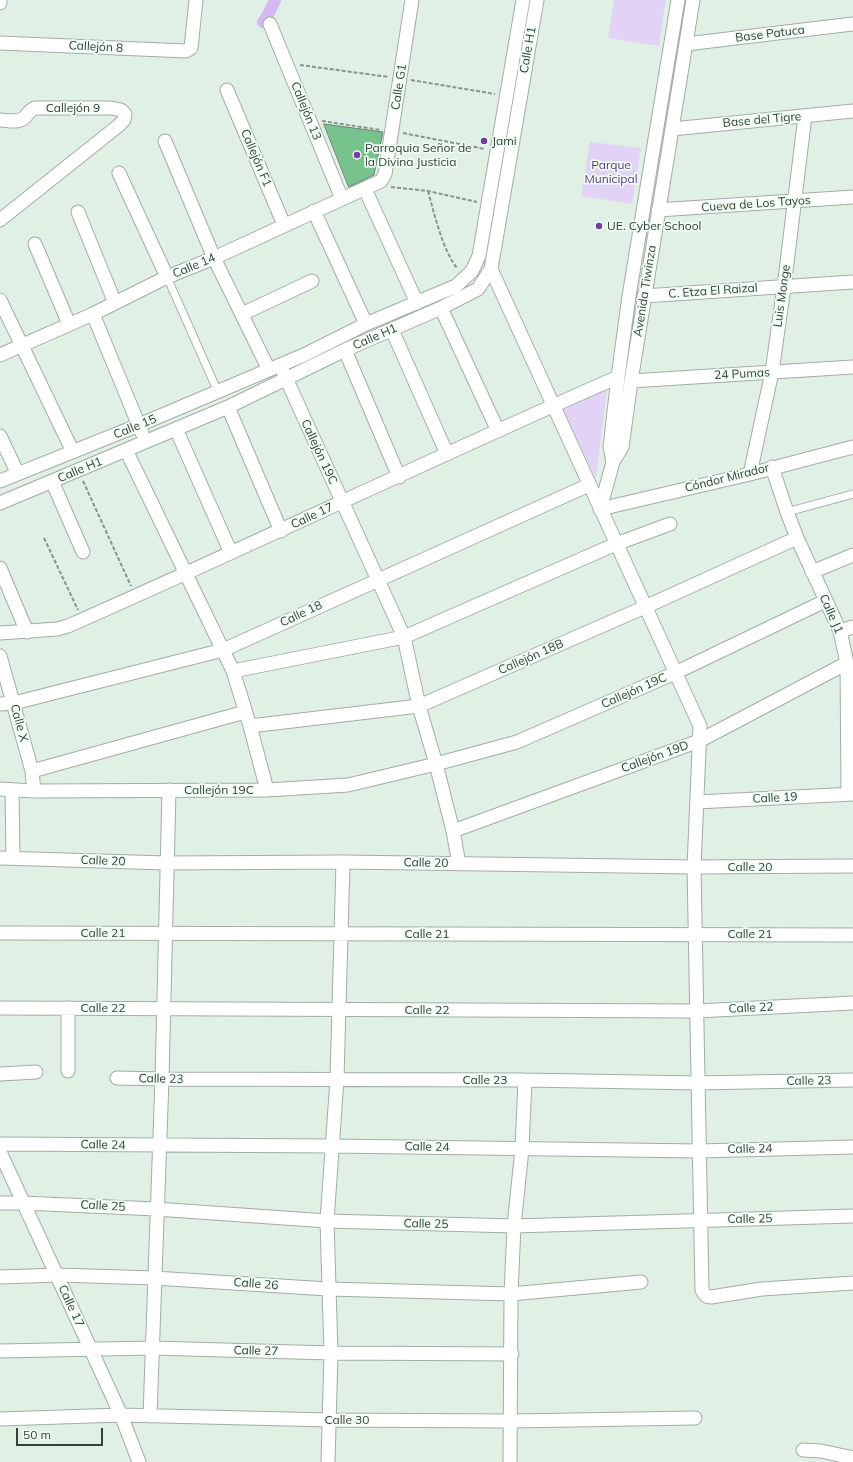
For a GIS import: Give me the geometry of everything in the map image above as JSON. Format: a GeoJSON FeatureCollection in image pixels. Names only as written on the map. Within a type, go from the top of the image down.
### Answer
{"type":"FeatureCollection","features":[{"type":"Feature","properties":{"kind":"street","name":"Callejón 8"},"geometry":{"type":"LineString","coordinates":[[0,43],[186,51],[191,48],[196,0]]}},
{"type":"Feature","properties":{"kind":"street","name":"Calle G1"},"geometry":{"type":"LineString","coordinates":[[383,178],[412,0]]}},
{"type":"Feature","properties":{"kind":"street","name":"Calle H1"},"geometry":{"type":"LineString","coordinates":[[275,368],[366,324],[456,286],[472,271],[479,256],[523,0]]}},
{"type":"Feature","properties":{"kind":"street","name":"Calle H1"},"geometry":{"type":"LineString","coordinates":[[0,503],[228,407],[345,350],[441,308],[478,289],[491,269],[537,0]]}},
{"type":"Feature","properties":{"kind":"street","name":"Avenida Tiwinza"},"geometry":{"type":"LineString","coordinates":[[613,462],[610,446],[629,296],[678,0]]}},
{"type":"Feature","properties":{"kind":"street","name":"Avenida Tiwinza"},"geometry":{"type":"LineString","coordinates":[[600,509],[613,462],[622,448],[644,296],[693,0]]}},
{"type":"Feature","properties":{"kind":"street","name":"Callejón 13"},"geometry":{"type":"LineString","coordinates":[[270,24],[342,199]]}},
{"type":"Feature","properties":{"kind":"street","name":"Base Patuca"},"geometry":{"type":"LineString","coordinates":[[686,44],[853,24]]}},
{"type":"Feature","properties":{"kind":"street","name":"Callejón F1"},"geometry":{"type":"LineString","coordinates":[[227,90],[284,225]]}},
{"type":"Feature","properties":{"kind":"street","name":"Callejón 9"},"geometry":{"type":"LineString","coordinates":[[0,120],[17,121],[24,119],[30,110],[35,108],[111,108],[121,110],[125,114],[124,120],[118,126],[0,220]]}},
{"type":"Feature","properties":{"kind":"street","name":"Base del Tigre"},"geometry":{"type":"LineString","coordinates":[[672,129],[853,111]]}},
{"type":"Feature","properties":{"kind":"street","name":"Luis Monge"},"geometry":{"type":"LineString","coordinates":[[750,474],[772,372],[784,287],[804,116]]}},
{"type":"Feature","properties":{"kind":"street","name":"Callejón 19C"},"geometry":{"type":"LineString","coordinates":[[165,140],[214,258],[242,314],[275,368],[286,379],[404,637],[419,706],[436,764]]}},
{"type":"Feature","properties":{"kind":"street"},"geometry":{"type":"LineString","coordinates":[[120,173],[168,277]]}},
{"type":"Feature","properties":{"kind":"street","name":"Calle 14"},"geometry":{"type":"LineString","coordinates":[[0,355],[93,314],[168,277],[214,258],[364,189],[383,178]]}},
{"type":"Feature","properties":{"kind":"street"},"geometry":{"type":"LineString","coordinates":[[364,189],[417,303]]}},
{"type":"Feature","properties":{"kind":"street","name":"Cueva de Los Tayos"},"geometry":{"type":"LineString","coordinates":[[658,210],[853,197]]}},
{"type":"Feature","properties":{"kind":"street"},"geometry":{"type":"LineString","coordinates":[[314,211],[366,324]]}},
{"type":"Feature","properties":{"kind":"street"},"geometry":{"type":"LineString","coordinates":[[78,212],[115,303]]}},
{"type":"Feature","properties":{"kind":"street"},"geometry":{"type":"LineString","coordinates":[[35,244],[69,324]]}},
{"type":"Feature","properties":{"kind":"street"},"geometry":{"type":"LineString","coordinates":[[491,269],[700,726],[694,867],[702,1290],[707,1297],[762,1289],[853,1283]]}},
{"type":"Feature","properties":{"kind":"street"},"geometry":{"type":"LineString","coordinates":[[242,314],[312,282]]}},
{"type":"Feature","properties":{"kind":"street","name":"C. Etza El Raizal"},"geometry":{"type":"LineString","coordinates":[[644,296],[853,282]]}},
{"type":"Feature","properties":{"kind":"street"},"geometry":{"type":"LineString","coordinates":[[0,300],[73,452]]}},
{"type":"Feature","properties":{"kind":"street"},"geometry":{"type":"LineString","coordinates":[[441,308],[498,431]]}},
{"type":"Feature","properties":{"kind":"street"},"geometry":{"type":"LineString","coordinates":[[93,314],[146,441]]}},
{"type":"Feature","properties":{"kind":"street"},"geometry":{"type":"LineString","coordinates":[[392,330],[447,454]]}},
{"type":"Feature","properties":{"kind":"street"},"geometry":{"type":"LineString","coordinates":[[345,350],[399,476]]}},
{"type":"Feature","properties":{"kind":"street","name":"24 Pumas"},"geometry":{"type":"LineString","coordinates":[[631,381],[853,367]]}},
{"type":"Feature","properties":{"kind":"street","name":"Calle 15"},"geometry":{"type":"LineString","coordinates":[[0,481],[275,368]]}},
{"type":"Feature","properties":{"kind":"street","name":"Calle 17"},"geometry":{"type":"LineString","coordinates":[[0,634],[57,629],[68,626],[618,378]]}},
{"type":"Feature","properties":{"kind":"street"},"geometry":{"type":"LineString","coordinates":[[228,407],[281,531]]}},
{"type":"Feature","properties":{"kind":"street"},"geometry":{"type":"LineString","coordinates":[[176,429],[231,553]]}},
{"type":"Feature","properties":{"kind":"street"},"geometry":{"type":"LineString","coordinates":[[0,436],[18,474]]}},
{"type":"Feature","properties":{"kind":"street","name":"Cóndor Mirador"},"geometry":{"type":"LineString","coordinates":[[600,509],[750,474],[853,447]]}},
{"type":"Feature","properties":{"kind":"street"},"geometry":{"type":"LineString","coordinates":[[126,450],[232,671],[246,712],[267,790]]}},
{"type":"Feature","properties":{"kind":"street","name":"Calle J1"},"geometry":{"type":"LineString","coordinates":[[772,467],[797,538],[840,631],[847,663],[850,794]]}},
{"type":"Feature","properties":{"kind":"street"},"geometry":{"type":"LineString","coordinates":[[52,481],[83,552]]}},
{"type":"Feature","properties":{"kind":"street","name":"Calle 18"},"geometry":{"type":"LineString","coordinates":[[0,704],[14,703],[223,650],[589,485]]}},
{"type":"Feature","properties":{"kind":"street"},"geometry":{"type":"LineString","coordinates":[[232,671],[404,637],[616,544],[670,524]]}},
{"type":"Feature","properties":{"kind":"street","name":"Callejón 18B"},"geometry":{"type":"LineString","coordinates":[[250,726],[419,706],[645,607],[797,538]]}},
{"type":"Feature","properties":{"kind":"street"},"geometry":{"type":"LineString","coordinates":[[812,572],[853,555]]}},
{"type":"Feature","properties":{"kind":"street"},"geometry":{"type":"LineString","coordinates":[[0,568],[27,632]]}},
{"type":"Feature","properties":{"kind":"street","name":"Callejón 19C"},"geometry":{"type":"LineString","coordinates":[[6,790],[267,790],[348,785],[436,764],[517,742],[676,673],[825,600]]}},
{"type":"Feature","properties":{"kind":"street"},"geometry":{"type":"LineString","coordinates":[[840,631],[853,627]]}},
{"type":"Feature","properties":{"kind":"street","name":"Calle X"},"geometry":{"type":"LineString","coordinates":[[0,656],[32,771],[34,791]]}},
{"type":"Feature","properties":{"kind":"street","name":"Callejón 19D"},"geometry":{"type":"LineString","coordinates":[[453,830],[699,741],[847,663]]}},
{"type":"Feature","properties":{"kind":"street"},"geometry":{"type":"LineString","coordinates":[[32,771],[246,712]]}},
{"type":"Feature","properties":{"kind":"street"},"geometry":{"type":"LineString","coordinates":[[436,764],[453,830],[459,864]]}},
{"type":"Feature","properties":{"kind":"street"},"geometry":{"type":"LineString","coordinates":[[6,790],[6,857]]}},
{"type":"Feature","properties":{"kind":"street"},"geometry":{"type":"LineString","coordinates":[[150,1416],[158,1146],[162,1079],[162,1009],[169,790]]}},
{"type":"Feature","properties":{"kind":"street","name":"Calle 19"},"geometry":{"type":"LineString","coordinates":[[696,802],[850,794]]}},
{"type":"Feature","properties":{"kind":"street","name":"Calle 20"},"geometry":{"type":"LineString","coordinates":[[6,857],[167,863],[343,862],[694,867],[853,866]]}},
{"type":"Feature","properties":{"kind":"street"},"geometry":{"type":"LineString","coordinates":[[328,1462],[331,1353],[327,1221],[337,1079],[343,862]]}},
{"type":"Feature","properties":{"kind":"street","name":"Calle 21"},"geometry":{"type":"LineString","coordinates":[[0,933],[853,934]]}},
{"type":"Feature","properties":{"kind":"street","name":"Calle 22"},"geometry":{"type":"LineString","coordinates":[[0,1008],[696,1011],[853,1002]]}},
{"type":"Feature","properties":{"kind":"street"},"geometry":{"type":"LineString","coordinates":[[68,1008],[68,1071]]}},
{"type":"Feature","properties":{"kind":"street"},"geometry":{"type":"LineString","coordinates":[[0,1074],[36,1072]]}},
{"type":"Feature","properties":{"kind":"street","name":"Calle 23"},"geometry":{"type":"LineString","coordinates":[[117,1078],[524,1080],[698,1083],[853,1080]]}},
{"type":"Feature","properties":{"kind":"street"},"geometry":{"type":"LineString","coordinates":[[510,1462],[512,1420],[511,1294],[514,1226],[522,1149],[524,1080]]}},
{"type":"Feature","properties":{"kind":"street","name":"Calle 24"},"geometry":{"type":"LineString","coordinates":[[0,1144],[333,1146],[699,1151],[853,1147]]}},
{"type":"Feature","properties":{"kind":"street","name":"Calle 17"},"geometry":{"type":"LineString","coordinates":[[0,1152],[121,1415],[139,1462]]}},
{"type":"Feature","properties":{"kind":"street","name":"Calle 25"},"geometry":{"type":"LineString","coordinates":[[0,1204],[23,1203],[156,1209],[327,1221],[514,1226],[853,1216]]}},
{"type":"Feature","properties":{"kind":"street","name":"Calle 26"},"geometry":{"type":"LineString","coordinates":[[0,1277],[57,1275],[154,1278],[328,1289],[511,1294],[641,1282]]}},
{"type":"Feature","properties":{"kind":"street","name":"Calle 27"},"geometry":{"type":"LineString","coordinates":[[0,1351],[152,1348],[331,1353],[512,1354]]}},
{"type":"Feature","properties":{"kind":"street","name":"Calle 30"},"geometry":{"type":"LineString","coordinates":[[0,1419],[121,1415],[329,1420],[695,1418]]}},
{"type":"Feature","properties":{"kind":"street"},"geometry":{"type":"LineString","coordinates":[[803,1450],[821,1451],[853,1458]]}},
{"type":"Feature","properties":{"kind":"lane"},"geometry":{"type":"LineString","coordinates":[[168,277],[218,392]]}},
{"type":"Feature","properties":{"kind":"lane"},"geometry":{"type":"LineString","coordinates":[[787,512],[853,494]]}},
{"type":"Feature","properties":{"kind":"path"},"geometry":{"type":"LineString","coordinates":[[383,178],[390,187],[428,191],[488,205]]}},
{"type":"Feature","properties":{"kind":"path"},"geometry":{"type":"LineString","coordinates":[[428,191],[440,231],[453,263],[465,278]]}},
{"type":"Feature","properties":{"kind":"path"},"geometry":{"type":"LineString","coordinates":[[78,470],[136,596]]}},
{"type":"Feature","properties":{"kind":"path"},"geometry":{"type":"LineString","coordinates":[[44,538],[82,620]]}},
{"type":"Feature","properties":{"kind":"green space"},"geometry":{"type":"Polygon","coordinates":[[[614,0],[666,0],[659,46],[608,38],[614,0]]]}},
{"type":"Feature","properties":{"kind":"green space","name":"Parque Municipal"},"geometry":{"type":"Polygon","coordinates":[[[590,142],[641,148],[632,204],[581,196],[590,142]]]}},
{"type":"Feature","properties":{"kind":"green space"},"geometry":{"type":"Polygon","coordinates":[[[607,389],[596,478],[563,409],[607,389]]]}},
{"type":"Feature","properties":{"kind":"building","name":"Parroquia Señor de la Divina Justicia"},"geometry":{"type":"Polygon","coordinates":[[[324,124],[383,132],[374,175],[349,187],[324,124]]]}},
{"type":"Feature","properties":{"kind":"waterway"},"geometry":{"type":"LineString","coordinates":[[263,22],[275,0]]}},
{"type":"Feature","properties":{"kind":"place","name":"Jami"},"geometry":{"type":"Point","coordinates":[484,141]}},
{"type":"Feature","properties":{"kind":"place","name":"Parroquia Señor de la Divina Justicia"},"geometry":{"type":"Point","coordinates":[357,155]}},
{"type":"Feature","properties":{"kind":"place","name":"UE. Cyber School"},"geometry":{"type":"Point","coordinates":[599,226]}}]}
